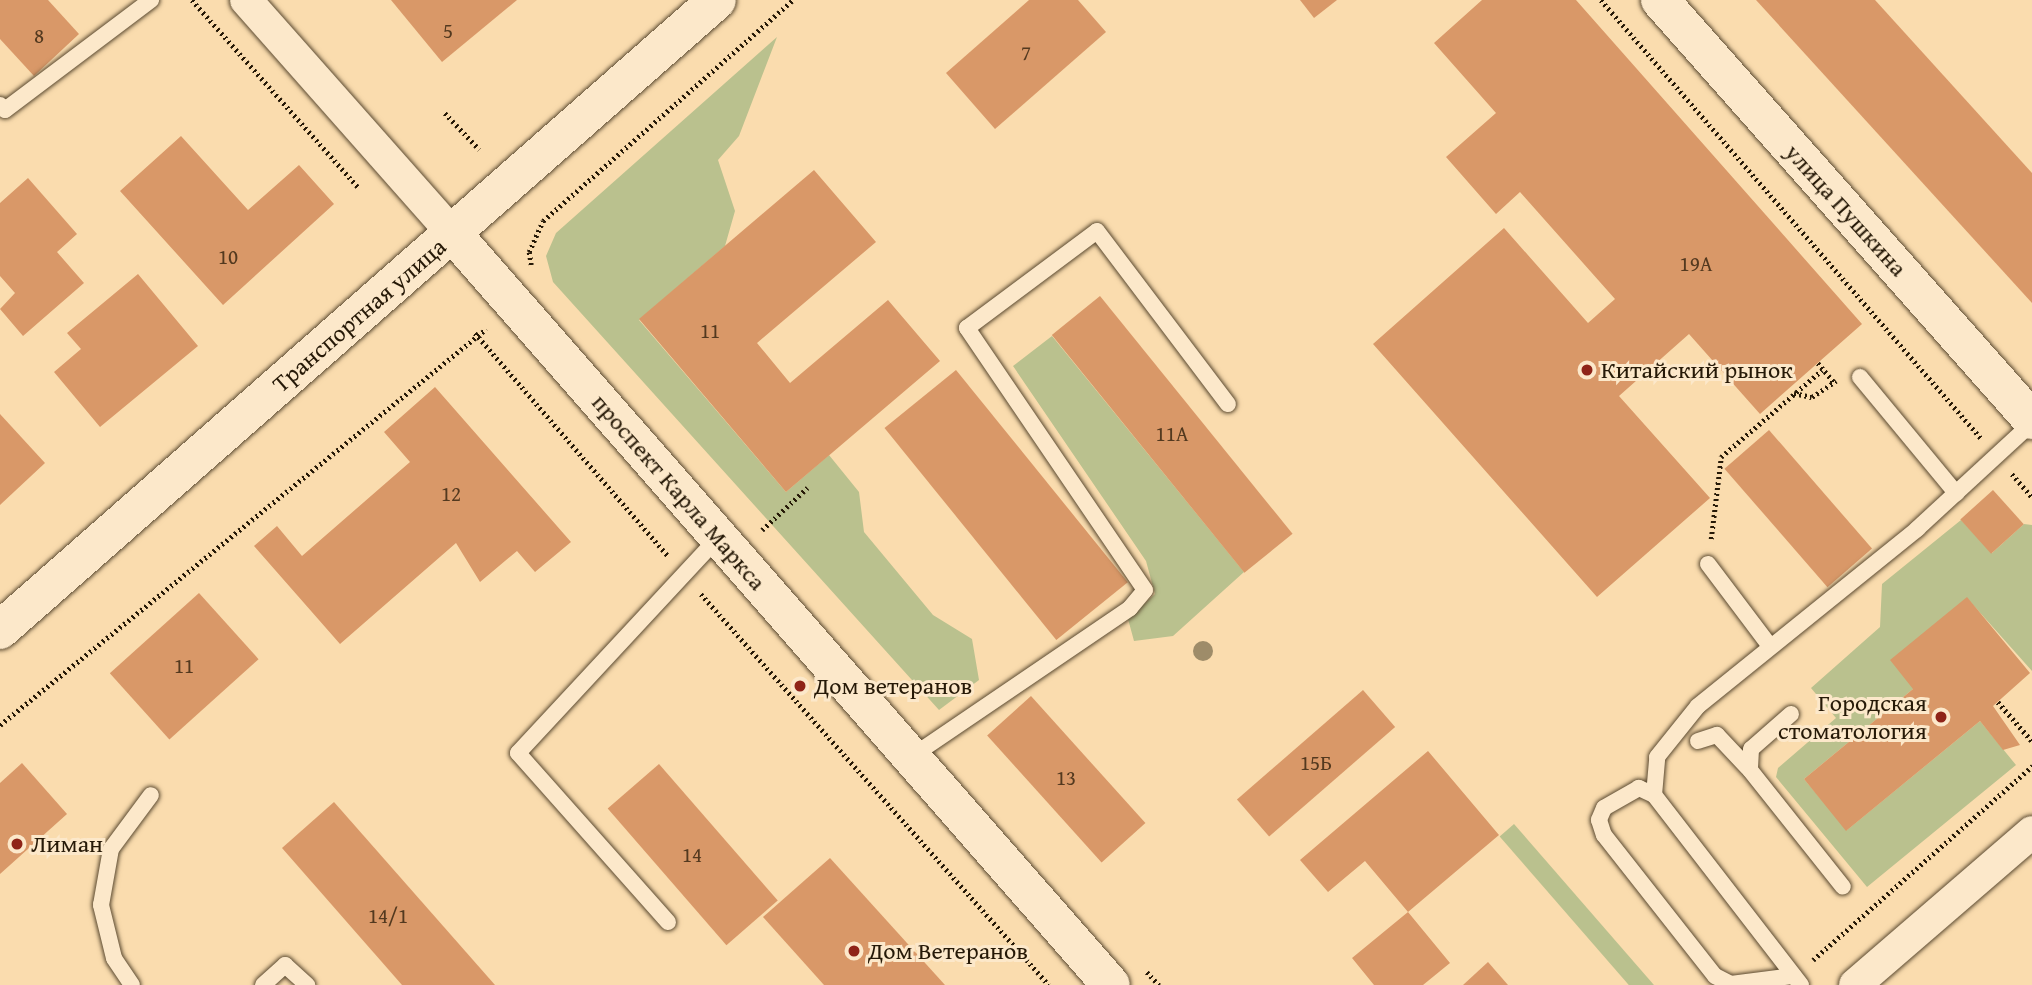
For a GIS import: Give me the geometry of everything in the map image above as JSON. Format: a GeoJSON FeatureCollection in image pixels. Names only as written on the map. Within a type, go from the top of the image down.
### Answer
{"type":"FeatureCollection","features":[{"type":"Feature","properties":{"kind":"street","name":"проспект Карла Маркса"},"geometry":{"type":"LineString","coordinates":[[246,0],[1111,985]]}},
{"type":"Feature","properties":{"kind":"street","name":"Транспортная улица"},"geometry":{"type":"LineString","coordinates":[[0,630],[718,0]]}},
{"type":"Feature","properties":{"kind":"street","name":"улица Пушкина"},"geometry":{"type":"LineString","coordinates":[[1660,0],[2032,421]]}},
{"type":"Feature","properties":{"kind":"street"},"geometry":{"type":"LineString","coordinates":[[1855,985],[2032,832]]}},
{"type":"Feature","properties":{"kind":"lane"},"geometry":{"type":"LineString","coordinates":[[0,105],[5,110],[151,0]]}},
{"type":"Feature","properties":{"kind":"lane"},"geometry":{"type":"LineString","coordinates":[[911,757],[1130,608],[1145,590],[967,328],[1097,231],[1228,404]]}},
{"type":"Feature","properties":{"kind":"lane"},"geometry":{"type":"LineString","coordinates":[[1860,377],[1956,493]]}},
{"type":"Feature","properties":{"kind":"lane"},"geometry":{"type":"LineString","coordinates":[[1654,795],[1652,777],[1666,740],[1769,645],[1956,493],[2032,421]]}},
{"type":"Feature","properties":{"kind":"lane"},"geometry":{"type":"LineString","coordinates":[[668,922],[518,753],[719,537]]}},
{"type":"Feature","properties":{"kind":"lane"},"geometry":{"type":"LineString","coordinates":[[1708,564],[1769,645]]}},
{"type":"Feature","properties":{"kind":"lane"},"geometry":{"type":"LineString","coordinates":[[1750,770],[1751,749],[1791,714]]}},
{"type":"Feature","properties":{"kind":"lane"},"geometry":{"type":"LineString","coordinates":[[1698,741],[1717,735],[1729,741],[1843,887]]}},
{"type":"Feature","properties":{"kind":"lane"},"geometry":{"type":"LineString","coordinates":[[1639,788],[1654,795],[1797,981],[1731,984],[1715,976],[1604,835],[1599,820],[1604,808],[1639,788]]}},
{"type":"Feature","properties":{"kind":"lane"},"geometry":{"type":"LineString","coordinates":[[132,985],[114,958],[101,905],[111,849],[151,795]]}},
{"type":"Feature","properties":{"kind":"lane"},"geometry":{"type":"LineString","coordinates":[[263,985],[285,965],[307,985]]}},
{"type":"Feature","properties":{"kind":"path"},"geometry":{"type":"LineString","coordinates":[[192,0],[359,188]]}},
{"type":"Feature","properties":{"kind":"path"},"geometry":{"type":"LineString","coordinates":[[543,221],[793,0]]}},
{"type":"Feature","properties":{"kind":"path"},"geometry":{"type":"LineString","coordinates":[[1601,0],[2032,497]]}},
{"type":"Feature","properties":{"kind":"path"},"geometry":{"type":"LineString","coordinates":[[445,113],[479,149]]}},
{"type":"Feature","properties":{"kind":"path"},"geometry":{"type":"LineString","coordinates":[[0,725],[475,333],[684,575],[1049,985]]}},
{"type":"Feature","properties":{"kind":"path"},"geometry":{"type":"LineString","coordinates":[[1818,363],[1834,382]]}},
{"type":"Feature","properties":{"kind":"path"},"geometry":{"type":"LineString","coordinates":[[1708,564],[1721,457],[1822,370]]}},
{"type":"Feature","properties":{"kind":"path"},"geometry":{"type":"LineString","coordinates":[[1794,393],[1812,397],[1834,382],[1860,377]]}},
{"type":"Feature","properties":{"kind":"path"},"geometry":{"type":"LineString","coordinates":[[756,536],[807,488]]}},
{"type":"Feature","properties":{"kind":"path"},"geometry":{"type":"LineString","coordinates":[[1997,702],[2003,705],[2032,741],[2025,740],[1997,702]]}},
{"type":"Feature","properties":{"kind":"path"},"geometry":{"type":"LineString","coordinates":[[1797,981],[2032,766]]}},
{"type":"Feature","properties":{"kind":"green space"},"geometry":{"type":"Polygon","coordinates":[[[777,37],[739,136],[718,160],[735,211],[725,246],[639,320],[786,492],[829,455],[859,492],[864,532],[933,615],[972,639],[979,680],[939,710],[553,282],[546,256],[556,233],[777,37]]]}},
{"type":"Feature","properties":{"kind":"green space"},"geometry":{"type":"Polygon","coordinates":[[[1052,336],[1244,572],[1173,636],[1134,641],[1128,619],[1155,594],[1146,561],[1013,366],[1052,336]]]}},
{"type":"Feature","properties":{"kind":"green space"},"geometry":{"type":"Polygon","coordinates":[[[1961,520],[1992,553],[2024,524],[2032,525],[2032,671],[1967,598],[1913,689],[1804,779],[1847,830],[1980,721],[2016,765],[1867,887],[1776,777],[1778,768],[1836,718],[1811,688],[1880,627],[1882,584],[1961,520]]]}},
{"type":"Feature","properties":{"kind":"green space"},"geometry":{"type":"Polygon","coordinates":[[[1514,824],[1654,985],[1629,985],[1500,836],[1514,824]]]}},
{"type":"Feature","properties":{"kind":"building"},"geometry":{"type":"Polygon","coordinates":[[[0,0],[48,0],[79,34],[34,76],[0,39],[0,0]]]}},
{"type":"Feature","properties":{"kind":"building"},"geometry":{"type":"Polygon","coordinates":[[[391,0],[517,0],[442,62],[391,0]]]}},
{"type":"Feature","properties":{"kind":"building"},"geometry":{"type":"Polygon","coordinates":[[[1029,0],[1078,0],[1106,32],[995,129],[946,73],[1029,0]]]}},
{"type":"Feature","properties":{"kind":"building"},"geometry":{"type":"Polygon","coordinates":[[[1300,0],[1337,0],[1314,18],[1300,0]]]}},
{"type":"Feature","properties":{"kind":"building"},"geometry":{"type":"Polygon","coordinates":[[[1482,0],[1576,0],[1862,324],[1760,414],[1689,334],[1619,396],[1710,498],[1597,597],[1373,344],[1504,228],[1588,323],[1615,299],[1520,192],[1496,214],[1446,157],[1496,113],[1434,43],[1482,0]]]}},
{"type":"Feature","properties":{"kind":"building"},"geometry":{"type":"Polygon","coordinates":[[[1756,0],[1875,0],[2032,173],[2032,303],[1756,0]]]}},
{"type":"Feature","properties":{"kind":"building"},"geometry":{"type":"Polygon","coordinates":[[[181,136],[248,210],[299,165],[334,204],[223,305],[120,191],[181,136]]]}},
{"type":"Feature","properties":{"kind":"building"},"geometry":{"type":"Polygon","coordinates":[[[814,170],[876,242],[757,343],[790,383],[888,300],[940,361],[786,492],[639,319],[814,170]]]}},
{"type":"Feature","properties":{"kind":"building"},"geometry":{"type":"Polygon","coordinates":[[[28,178],[77,234],[57,252],[84,283],[23,336],[0,309],[15,293],[0,276],[0,203],[28,178]]]}},
{"type":"Feature","properties":{"kind":"building"},"geometry":{"type":"Polygon","coordinates":[[[138,274],[198,346],[100,427],[54,372],[81,349],[67,333],[138,274]]]}},
{"type":"Feature","properties":{"kind":"building"},"geometry":{"type":"Polygon","coordinates":[[[1100,296],[1293,534],[1244,573],[1052,335],[1100,296]]]}},
{"type":"Feature","properties":{"kind":"building"},"geometry":{"type":"Polygon","coordinates":[[[956,370],[1128,582],[1056,640],[885,428],[956,370]]]}},
{"type":"Feature","properties":{"kind":"building"},"geometry":{"type":"Polygon","coordinates":[[[435,387],[571,542],[535,572],[517,551],[480,582],[456,543],[340,644],[254,546],[277,526],[302,556],[410,462],[384,432],[435,387]]]}},
{"type":"Feature","properties":{"kind":"building"},"geometry":{"type":"Polygon","coordinates":[[[0,414],[45,463],[0,505],[0,414]]]}},
{"type":"Feature","properties":{"kind":"building"},"geometry":{"type":"Polygon","coordinates":[[[1769,430],[1872,548],[1827,587],[1724,469],[1769,430]]]}},
{"type":"Feature","properties":{"kind":"building"},"geometry":{"type":"Polygon","coordinates":[[[1993,490],[2024,524],[1991,554],[1960,519],[1993,490]]]}},
{"type":"Feature","properties":{"kind":"building"},"geometry":{"type":"Polygon","coordinates":[[[199,593],[259,659],[169,739],[110,673],[199,593]]]}},
{"type":"Feature","properties":{"kind":"building","name":"Городская стоматология"},"geometry":{"type":"Polygon","coordinates":[[[1967,597],[2030,673],[1993,706],[2020,745],[2003,750],[1980,721],[1846,831],[1804,779],[1913,689],[1890,660],[1967,597]]]}},
{"type":"Feature","properties":{"kind":"building"},"geometry":{"type":"Polygon","coordinates":[[[1363,690],[1395,727],[1269,837],[1237,800],[1363,690]]]}},
{"type":"Feature","properties":{"kind":"building"},"geometry":{"type":"Polygon","coordinates":[[[1031,696],[1145,823],[1102,863],[987,735],[1031,696]]]}},
{"type":"Feature","properties":{"kind":"building"},"geometry":{"type":"Polygon","coordinates":[[[1428,751],[1499,835],[1408,912],[1365,861],[1328,892],[1300,860],[1428,751]]]}},
{"type":"Feature","properties":{"kind":"building","name":"Лиман"},"geometry":{"type":"Polygon","coordinates":[[[22,763],[67,814],[0,874],[0,783],[22,763]]]}},
{"type":"Feature","properties":{"kind":"building"},"geometry":{"type":"Polygon","coordinates":[[[659,764],[778,901],[726,945],[608,809],[659,764]]]}},
{"type":"Feature","properties":{"kind":"building"},"geometry":{"type":"Polygon","coordinates":[[[334,802],[495,985],[402,985],[282,848],[334,802]]]}},
{"type":"Feature","properties":{"kind":"building","name":"Дом Ветеранов"},"geometry":{"type":"Polygon","coordinates":[[[830,858],[945,985],[824,985],[763,917],[830,858]]]}},
{"type":"Feature","properties":{"kind":"building"},"geometry":{"type":"Polygon","coordinates":[[[1408,912],[1450,963],[1423,985],[1374,985],[1352,958],[1408,912]]]}},
{"type":"Feature","properties":{"kind":"building"},"geometry":{"type":"Polygon","coordinates":[[[1488,962],[1508,985],[1463,985],[1488,962]]]}},
{"type":"Feature","properties":{"kind":"place","name":"Китайский рынок"},"geometry":{"type":"Point","coordinates":[1587,370]}},
{"type":"Feature","properties":{"kind":"place","name":"Дом ветеранов"},"geometry":{"type":"Point","coordinates":[800,686]}},
{"type":"Feature","properties":{"kind":"place","name":"Городская стоматология"},"geometry":{"type":"Point","coordinates":[1941,717]}},
{"type":"Feature","properties":{"kind":"place","name":"Лиман"},"geometry":{"type":"Point","coordinates":[17,844]}},
{"type":"Feature","properties":{"kind":"place","name":"Дом Ветеранов"},"geometry":{"type":"Point","coordinates":[854,951]}}]}
